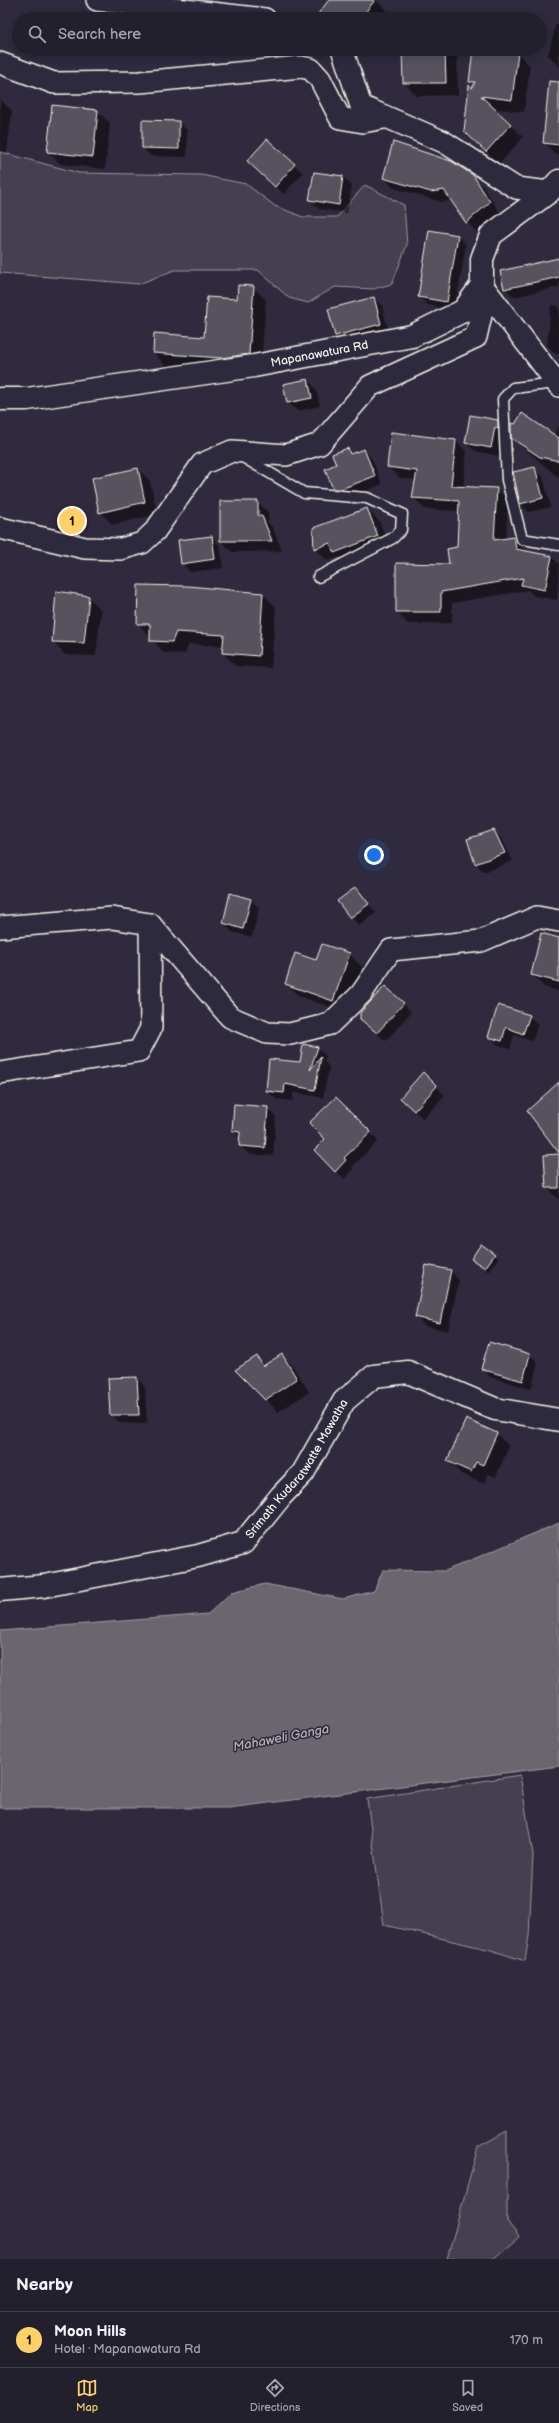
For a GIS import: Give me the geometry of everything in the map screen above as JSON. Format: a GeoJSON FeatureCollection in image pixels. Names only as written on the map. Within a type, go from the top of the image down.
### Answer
{"type":"FeatureCollection","features":[{"type":"Feature","properties":{"kind":"street"},"geometry":{"type":"LineString","coordinates":[[97,0],[203,12]]}},
{"type":"Feature","properties":{"kind":"street"},"geometry":{"type":"LineString","coordinates":[[344,56],[361,106],[384,118],[444,142],[516,188],[554,186]]}},
{"type":"Feature","properties":{"kind":"street"},"geometry":{"type":"LineString","coordinates":[[0,63],[54,83],[140,82],[301,67],[311,69],[320,79],[340,118],[363,122],[384,118]]}},
{"type":"Feature","properties":{"kind":"street"},"geometry":{"type":"LineString","coordinates":[[0,528],[85,548],[121,549],[142,543],[155,531],[202,464],[232,451],[286,455],[320,444],[370,386],[476,337],[482,311],[482,259],[491,235],[554,186]]}},
{"type":"Feature","properties":{"kind":"street"},"geometry":{"type":"LineString","coordinates":[[482,285],[558,385]]}},
{"type":"Feature","properties":{"kind":"street","name":"Mapanawatura Rd"},"geometry":{"type":"LineString","coordinates":[[0,399],[27,399],[254,366],[412,336],[463,311],[482,285]]}},
{"type":"Feature","properties":{"kind":"street"},"geometry":{"type":"LineString","coordinates":[[0,927],[112,918],[150,924],[230,1017],[267,1033],[290,1034],[330,1024],[361,994],[391,950],[481,941],[537,916],[559,921]]}},
{"type":"Feature","properties":{"kind":"street"},"geometry":{"type":"LineString","coordinates":[[0,1073],[139,1051],[151,1028],[150,924]]}},
{"type":"Feature","properties":{"kind":"street","name":"Srimath Kudaratwatte Mawatha"},"geometry":{"type":"LineString","coordinates":[[0,1590],[44,1586],[190,1558],[243,1543],[303,1473],[344,1401],[374,1376],[408,1372],[495,1409],[559,1420]]}},
{"type":"Feature","properties":{"kind":"lane"},"geometry":{"type":"LineString","coordinates":[[558,385],[513,388],[503,399],[507,480],[522,539],[559,545]]}},
{"type":"Feature","properties":{"kind":"lane"},"geometry":{"type":"LineString","coordinates":[[232,451],[304,493],[367,498],[402,514],[401,530],[393,538],[318,577]]}},
{"type":"Feature","properties":{"kind":"shaded area"},"geometry":{"type":"Polygon","coordinates":[[[0,152],[79,173],[201,175],[246,184],[275,206],[303,217],[337,217],[365,185],[404,205],[407,245],[392,284],[373,289],[335,287],[308,303],[289,298],[258,270],[174,270],[139,284],[0,273],[0,152]]]}},
{"type":"Feature","properties":{"kind":"shaded area"},"geometry":{"type":"Polygon","coordinates":[[[520,1775],[533,1855],[529,1936],[525,1961],[491,1950],[384,1925],[367,1799],[520,1775]]]}},
{"type":"Feature","properties":{"kind":"shaded area"},"geometry":{"type":"Polygon","coordinates":[[[507,2131],[507,2221],[519,2237],[493,2259],[447,2259],[478,2147],[507,2131]]]}},
{"type":"Feature","properties":{"kind":"water","name":"Mahaweli Ganga"},"geometry":{"type":"Polygon","coordinates":[[[559,1523],[559,1766],[229,1808],[0,1808],[0,1631],[208,1614],[232,1592],[265,1584],[343,1599],[374,1591],[383,1570],[445,1571],[559,1523]]]}},
{"type":"Feature","properties":{"kind":"building"},"geometry":{"type":"Polygon","coordinates":[[[329,0],[375,0],[366,12],[320,12],[329,0]]]}},
{"type":"Feature","properties":{"kind":"building"},"geometry":{"type":"Polygon","coordinates":[[[402,56],[445,56],[446,83],[403,83],[402,56]]]}},
{"type":"Feature","properties":{"kind":"building"},"geometry":{"type":"Polygon","coordinates":[[[472,56],[518,56],[512,100],[481,96],[511,124],[486,152],[464,131],[469,85],[472,88],[475,82],[469,82],[472,56]]]}},
{"type":"Feature","properties":{"kind":"building"},"geometry":{"type":"Polygon","coordinates":[[[549,81],[559,82],[559,145],[543,143],[549,81]]]}},
{"type":"Feature","properties":{"kind":"building"},"geometry":{"type":"Polygon","coordinates":[[[52,105],[98,110],[93,157],[47,152],[52,105]]]}},
{"type":"Feature","properties":{"kind":"building"},"geometry":{"type":"Polygon","coordinates":[[[142,120],[179,121],[179,149],[142,148],[142,120]]]}},
{"type":"Feature","properties":{"kind":"building"},"geometry":{"type":"Polygon","coordinates":[[[267,139],[295,164],[275,187],[247,161],[267,139]]]}},
{"type":"Feature","properties":{"kind":"building"},"geometry":{"type":"Polygon","coordinates":[[[393,142],[451,161],[473,175],[490,202],[466,223],[444,190],[431,192],[383,178],[393,142]]]}},
{"type":"Feature","properties":{"kind":"building"},"geometry":{"type":"Polygon","coordinates":[[[314,172],[343,176],[339,205],[309,200],[314,172]]]}},
{"type":"Feature","properties":{"kind":"building"},"geometry":{"type":"Polygon","coordinates":[[[429,230],[458,235],[447,302],[418,297],[429,230]]]}},
{"type":"Feature","properties":{"kind":"building"},"geometry":{"type":"Polygon","coordinates":[[[559,258],[559,277],[504,289],[500,271],[559,258]]]}},
{"type":"Feature","properties":{"kind":"building"},"geometry":{"type":"Polygon","coordinates":[[[238,285],[254,286],[249,354],[221,358],[153,353],[154,333],[204,337],[207,297],[237,299],[238,285]]]}},
{"type":"Feature","properties":{"kind":"building"},"geometry":{"type":"Polygon","coordinates":[[[374,297],[381,324],[335,336],[328,309],[374,297]]]}},
{"type":"Feature","properties":{"kind":"building"},"geometry":{"type":"Polygon","coordinates":[[[308,379],[312,398],[287,403],[283,384],[308,379]]]}},
{"type":"Feature","properties":{"kind":"building"},"geometry":{"type":"Polygon","coordinates":[[[522,413],[559,438],[559,461],[540,457],[511,438],[511,423],[515,424],[522,413]]]}},
{"type":"Feature","properties":{"kind":"building"},"geometry":{"type":"Polygon","coordinates":[[[470,415],[498,420],[498,429],[495,427],[491,448],[465,443],[470,415]]]}},
{"type":"Feature","properties":{"kind":"building"},"geometry":{"type":"Polygon","coordinates":[[[391,432],[456,440],[451,486],[497,488],[494,540],[514,537],[516,549],[552,556],[545,590],[521,585],[523,578],[441,592],[441,612],[396,612],[396,563],[449,564],[447,549],[457,547],[459,501],[412,498],[417,471],[387,467],[391,432]]]}},
{"type":"Feature","properties":{"kind":"building"},"geometry":{"type":"Polygon","coordinates":[[[348,448],[350,454],[364,449],[375,476],[341,489],[333,489],[325,469],[336,464],[332,454],[348,448]]]}},
{"type":"Feature","properties":{"kind":"building"},"geometry":{"type":"Polygon","coordinates":[[[535,467],[543,498],[520,504],[513,472],[535,467]]]}},
{"type":"Feature","properties":{"kind":"building"},"geometry":{"type":"Polygon","coordinates":[[[138,468],[145,502],[99,513],[92,478],[138,468]]]}},
{"type":"Feature","properties":{"kind":"building"},"geometry":{"type":"Polygon","coordinates":[[[220,501],[258,501],[258,515],[262,516],[272,541],[220,541],[220,501]]]}},
{"type":"Feature","properties":{"kind":"building"},"geometry":{"type":"Polygon","coordinates":[[[367,508],[378,536],[334,553],[330,543],[314,549],[313,528],[367,508]]]}},
{"type":"Feature","properties":{"kind":"building"},"geometry":{"type":"Polygon","coordinates":[[[212,536],[215,559],[181,564],[178,540],[212,536]]]}},
{"type":"Feature","properties":{"kind":"building"},"geometry":{"type":"Polygon","coordinates":[[[138,585],[188,586],[263,593],[259,656],[222,653],[224,635],[176,632],[172,642],[150,641],[150,624],[137,624],[138,585]]]}},
{"type":"Feature","properties":{"kind":"building"},"geometry":{"type":"Polygon","coordinates":[[[56,591],[89,596],[84,643],[52,642],[56,591]]]}},
{"type":"Feature","properties":{"kind":"building"},"geometry":{"type":"Polygon","coordinates":[[[494,830],[505,853],[475,864],[467,839],[494,830]]]}},
{"type":"Feature","properties":{"kind":"building"},"geometry":{"type":"Polygon","coordinates":[[[356,887],[369,904],[350,918],[337,901],[356,887]]]}},
{"type":"Feature","properties":{"kind":"building"},"geometry":{"type":"Polygon","coordinates":[[[230,893],[251,899],[243,929],[223,923],[230,893]]]}},
{"type":"Feature","properties":{"kind":"building"},"geometry":{"type":"Polygon","coordinates":[[[541,933],[559,938],[559,982],[531,975],[541,933]]]}},
{"type":"Feature","properties":{"kind":"building"},"geometry":{"type":"Polygon","coordinates":[[[322,944],[350,953],[333,1001],[285,984],[295,953],[316,960],[322,944]]]}},
{"type":"Feature","properties":{"kind":"building"},"geometry":{"type":"Polygon","coordinates":[[[385,986],[404,1003],[377,1033],[360,1019],[360,1013],[385,986]]]}},
{"type":"Feature","properties":{"kind":"building"},"geometry":{"type":"Polygon","coordinates":[[[498,1005],[530,1015],[523,1034],[506,1027],[502,1041],[488,1037],[498,1005]]]}},
{"type":"Feature","properties":{"kind":"building"},"geometry":{"type":"Polygon","coordinates":[[[303,1044],[318,1047],[310,1070],[321,1057],[315,1090],[285,1084],[284,1093],[266,1091],[269,1059],[300,1062],[303,1044]]]}},
{"type":"Feature","properties":{"kind":"building"},"geometry":{"type":"Polygon","coordinates":[[[423,1072],[437,1086],[414,1111],[400,1098],[423,1072]]]}},
{"type":"Feature","properties":{"kind":"building"},"geometry":{"type":"Polygon","coordinates":[[[559,1082],[559,1153],[527,1111],[559,1082]]]}},
{"type":"Feature","properties":{"kind":"building"},"geometry":{"type":"Polygon","coordinates":[[[336,1097],[371,1132],[344,1158],[346,1160],[335,1172],[314,1150],[325,1139],[309,1123],[336,1097]]]}},
{"type":"Feature","properties":{"kind":"building"},"geometry":{"type":"Polygon","coordinates":[[[234,1104],[268,1107],[265,1148],[239,1146],[240,1132],[232,1131],[234,1104]]]}},
{"type":"Feature","properties":{"kind":"building"},"geometry":{"type":"Polygon","coordinates":[[[559,1154],[559,1188],[546,1188],[544,1155],[559,1154]]]}},
{"type":"Feature","properties":{"kind":"building"},"geometry":{"type":"Polygon","coordinates":[[[481,1244],[495,1254],[485,1268],[471,1259],[481,1244]]]}},
{"type":"Feature","properties":{"kind":"building"},"geometry":{"type":"Polygon","coordinates":[[[426,1265],[451,1270],[440,1323],[415,1317],[426,1265]]]}},
{"type":"Feature","properties":{"kind":"building"},"geometry":{"type":"Polygon","coordinates":[[[489,1342],[530,1354],[523,1381],[481,1369],[489,1342]]]}},
{"type":"Feature","properties":{"kind":"building"},"geometry":{"type":"Polygon","coordinates":[[[282,1354],[297,1379],[265,1400],[235,1370],[257,1356],[263,1366],[282,1354]]]}},
{"type":"Feature","properties":{"kind":"building"},"geometry":{"type":"Polygon","coordinates":[[[137,1377],[139,1415],[110,1415],[108,1378],[137,1377]]]}},
{"type":"Feature","properties":{"kind":"building"},"geometry":{"type":"Polygon","coordinates":[[[466,1419],[497,1433],[483,1465],[476,1462],[471,1472],[447,1461],[466,1419]]]}},
{"type":"Feature","properties":{"kind":"place","name":"Moon Hills"},"geometry":{"type":"Point","coordinates":[72,521]}}]}
